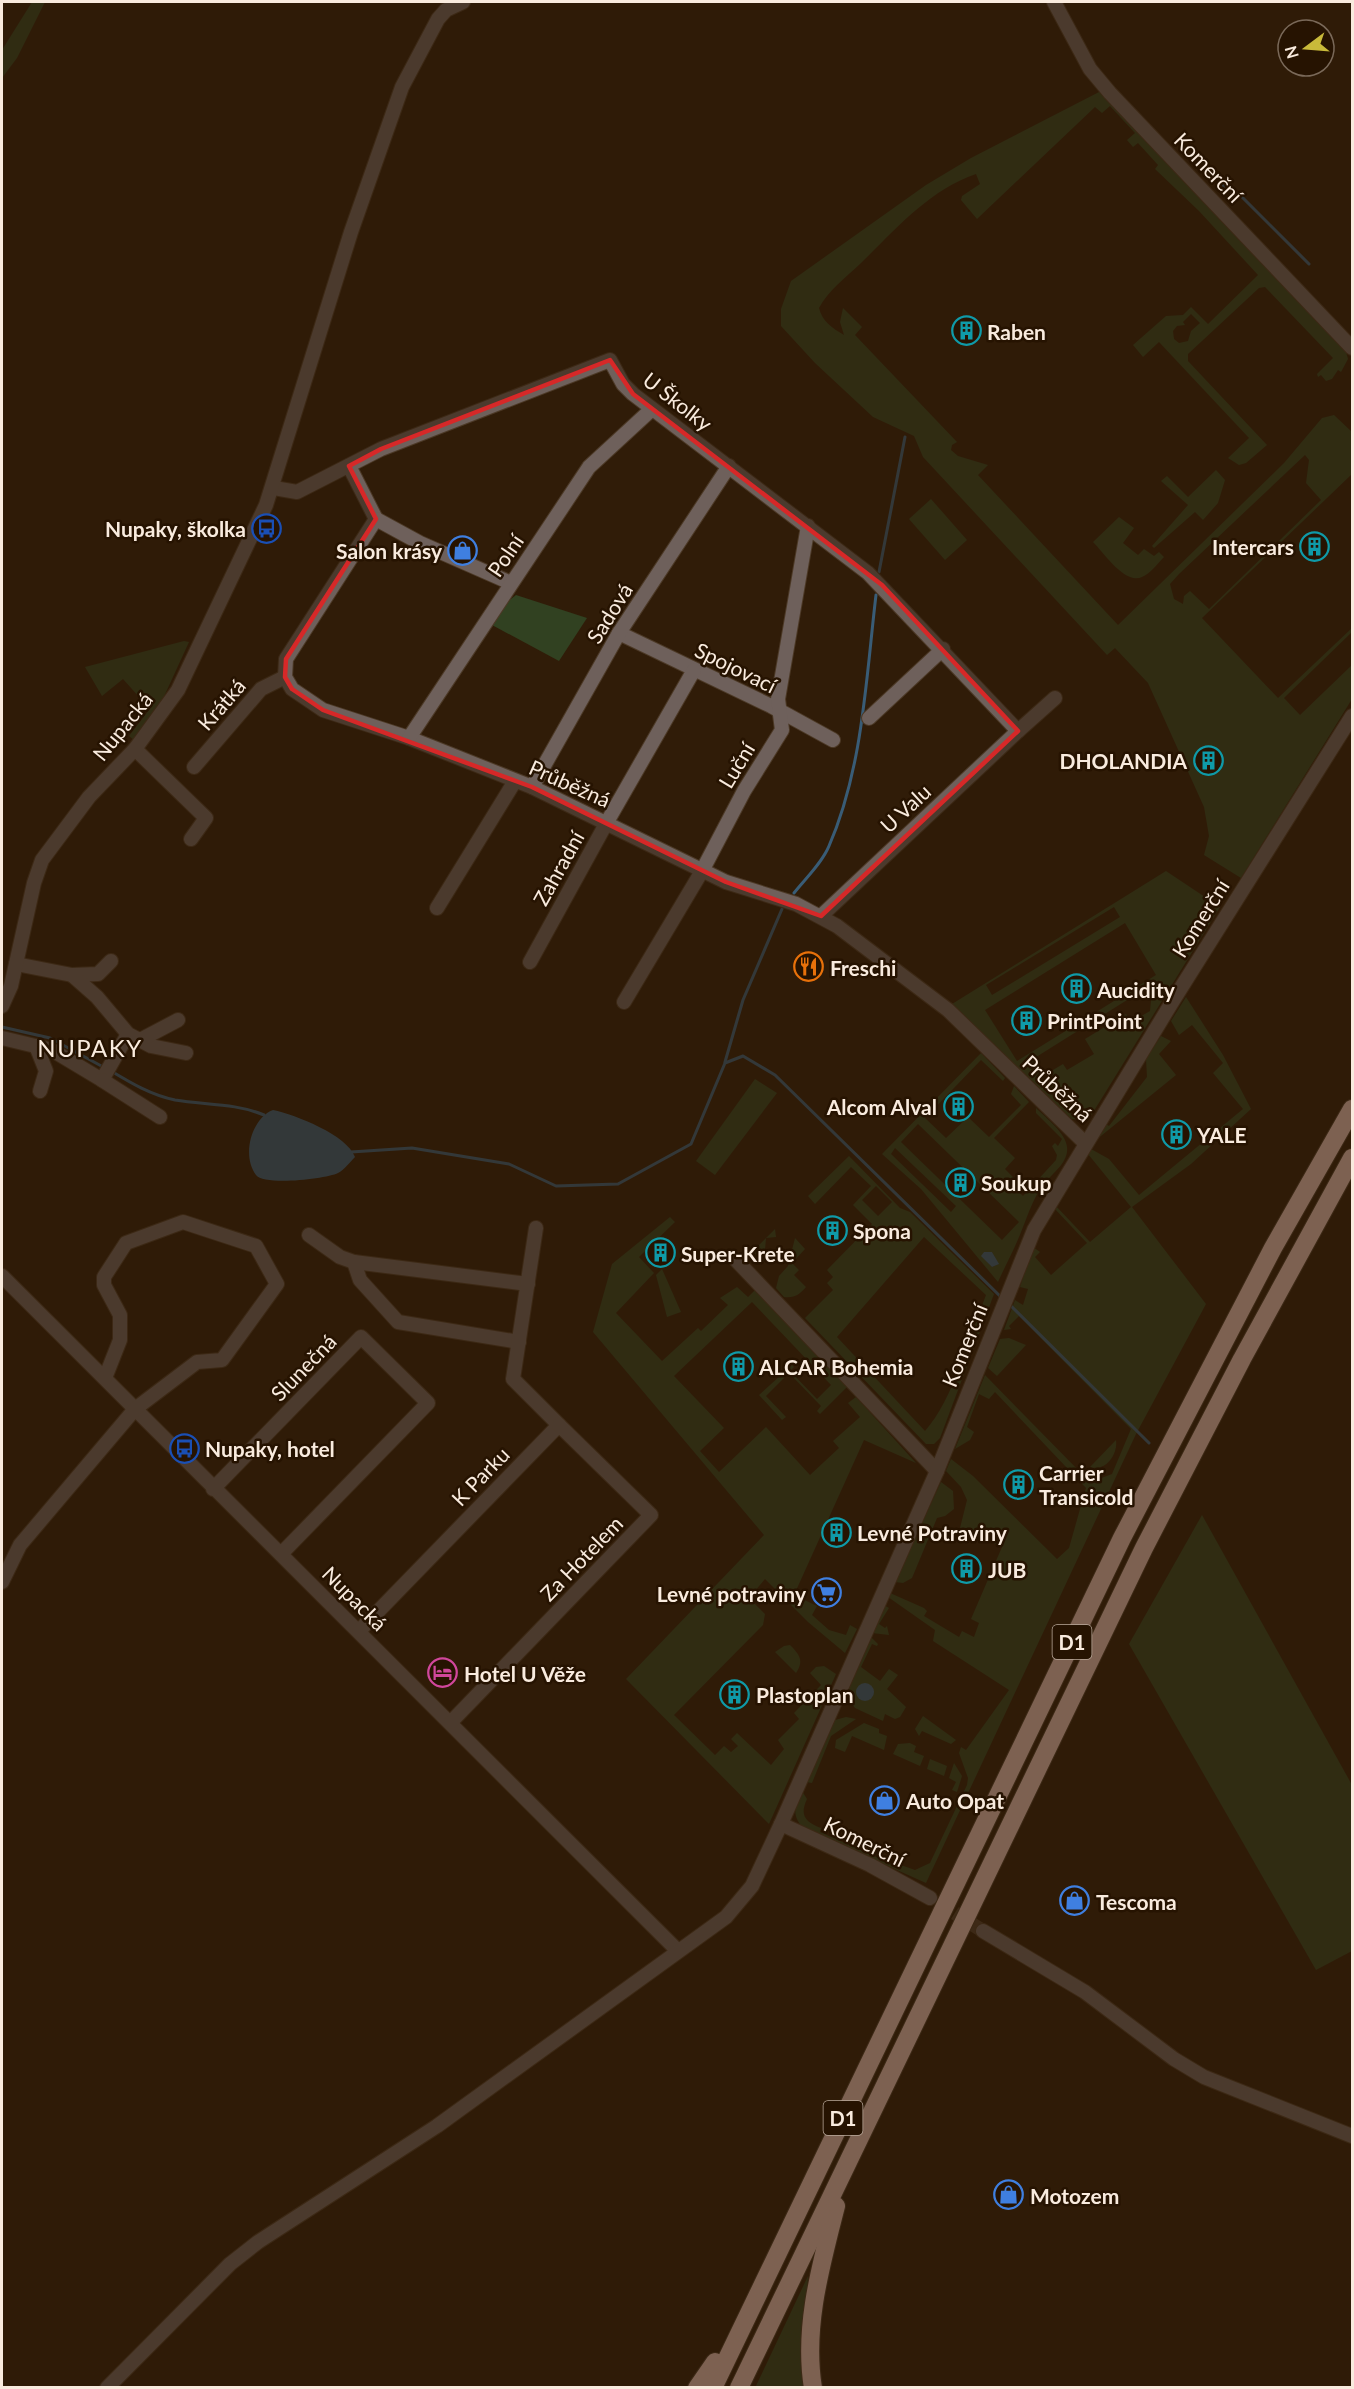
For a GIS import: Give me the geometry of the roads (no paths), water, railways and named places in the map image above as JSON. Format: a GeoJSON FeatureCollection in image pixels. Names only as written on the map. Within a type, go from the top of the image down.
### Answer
{"type":"FeatureCollection","features":[{"type":"Feature","properties":{"kind":"highway","name":"D1"},"geometry":{"type":"LineString","coordinates":[[713,2388],[1127,1528],[1273,1248],[1353,1109]]}},
{"type":"Feature","properties":{"kind":"highway","name":"D1"},"geometry":{"type":"LineString","coordinates":[[739,2388],[1144,1548],[1247,1349],[1353,1158]]}},
{"type":"Feature","properties":{"kind":"highway"},"geometry":{"type":"LineString","coordinates":[[813,2388],[811,2340],[814,2301],[845,2169]]}},
{"type":"Feature","properties":{"kind":"highway"},"geometry":{"type":"LineString","coordinates":[[697,2388],[751,2308]]}},
{"type":"Feature","properties":{"kind":"street","name":"Nupacká"},"geometry":{"type":"LineString","coordinates":[[2,1006],[10,986],[34,883],[42,860],[89,797],[135,749],[178,690],[274,488],[297,399],[351,232],[402,87],[438,19],[446,10],[463,2]]}},
{"type":"Feature","properties":{"kind":"street","name":"Komerční"},"geometry":{"type":"LineString","coordinates":[[1054,2],[1090,69],[1110,93],[1353,348]]}},
{"type":"Feature","properties":{"kind":"street","name":"U Školky"},"geometry":{"type":"LineString","coordinates":[[349,466],[381,449],[609,360],[623,384],[652,409],[868,573],[942,650]]}},
{"type":"Feature","properties":{"kind":"street","name":"Polní"},"geometry":{"type":"LineString","coordinates":[[409,738],[590,467],[652,409]]}},
{"type":"Feature","properties":{"kind":"street"},"geometry":{"type":"LineString","coordinates":[[274,488],[297,492],[349,466],[376,519],[420,543],[511,583]]}},
{"type":"Feature","properties":{"kind":"street","name":"Sadová"},"geometry":{"type":"LineString","coordinates":[[532,787],[619,633],[729,466]]}},
{"type":"Feature","properties":{"kind":"street"},"geometry":{"type":"LineString","coordinates":[[285,677],[286,659],[376,519]]}},
{"type":"Feature","properties":{"kind":"street","name":"Luční"},"geometry":{"type":"LineString","coordinates":[[624,1002],[702,871],[744,790],[782,730],[778,699],[808,526]]}},
{"type":"Feature","properties":{"kind":"street","name":"Spojovací"},"geometry":{"type":"LineString","coordinates":[[619,633],[771,706],[781,714],[833,740]]}},
{"type":"Feature","properties":{"kind":"street"},"geometry":{"type":"LineString","coordinates":[[869,718],[942,650],[1018,731]]}},
{"type":"Feature","properties":{"kind":"street","name":"Zahradní"},"geometry":{"type":"LineString","coordinates":[[530,962],[694,670]]}},
{"type":"Feature","properties":{"kind":"street","name":"Průběžná"},"geometry":{"type":"LineString","coordinates":[[285,677],[292,689],[323,710],[409,738],[532,787],[726,882],[796,904],[821,916],[942,1005],[1085,1143]]}},
{"type":"Feature","properties":{"kind":"street","name":"Krátká"},"geometry":{"type":"LineString","coordinates":[[194,767],[261,689],[285,677]]}},
{"type":"Feature","properties":{"kind":"street","name":"U Valu"},"geometry":{"type":"LineString","coordinates":[[821,916],[1055,698]]}},
{"type":"Feature","properties":{"kind":"street","name":"Komerční"},"geometry":{"type":"LineString","coordinates":[[107,2388],[230,2264],[258,2242],[447,2119],[726,1917],[751,1887],[937,1471],[1025,1250],[1043,1213],[1353,716]]}},
{"type":"Feature","properties":{"kind":"street"},"geometry":{"type":"LineString","coordinates":[[135,749],[206,818],[191,838]]}},
{"type":"Feature","properties":{"kind":"street"},"geometry":{"type":"LineString","coordinates":[[437,908],[515,781]]}},
{"type":"Feature","properties":{"kind":"street"},"geometry":{"type":"LineString","coordinates":[[16,964],[72,975],[98,974],[111,961]]}},
{"type":"Feature","properties":{"kind":"street"},"geometry":{"type":"LineString","coordinates":[[72,975],[97,997],[128,1034],[142,1039],[151,1046],[186,1053]]}},
{"type":"Feature","properties":{"kind":"street"},"geometry":{"type":"LineString","coordinates":[[142,1039],[178,1020]]}},
{"type":"Feature","properties":{"kind":"street"},"geometry":{"type":"LineString","coordinates":[[106,1073],[128,1034]]}},
{"type":"Feature","properties":{"kind":"street"},"geometry":{"type":"LineString","coordinates":[[2,1038],[52,1050],[106,1073],[160,1117]]}},
{"type":"Feature","properties":{"kind":"street"},"geometry":{"type":"LineString","coordinates":[[36,1046],[46,1071],[40,1091]]}},
{"type":"Feature","properties":{"kind":"street"},"geometry":{"type":"LineString","coordinates":[[2,1582],[20,1545],[135,1409],[197,1362],[222,1360],[277,1284],[256,1246],[183,1222],[126,1243],[104,1277],[104,1285],[120,1315],[120,1340],[105,1378]]}},
{"type":"Feature","properties":{"kind":"street"},"geometry":{"type":"LineString","coordinates":[[536,1228],[513,1379],[559,1425]]}},
{"type":"Feature","properties":{"kind":"street"},"geometry":{"type":"LineString","coordinates":[[309,1235],[340,1257],[354,1262],[528,1284]]}},
{"type":"Feature","properties":{"kind":"street"},"geometry":{"type":"LineString","coordinates":[[735,1259],[937,1471]]}},
{"type":"Feature","properties":{"kind":"street"},"geometry":{"type":"LineString","coordinates":[[354,1262],[360,1280],[398,1322],[519,1342]]}},
{"type":"Feature","properties":{"kind":"street","name":"Nupacká"},"geometry":{"type":"LineString","coordinates":[[2,1276],[678,1951]]}},
{"type":"Feature","properties":{"kind":"street","name":"Slunečná"},"geometry":{"type":"LineString","coordinates":[[213,1489],[361,1337],[428,1403],[281,1554]]}},
{"type":"Feature","properties":{"kind":"street","name":"K Parku"},"geometry":{"type":"LineString","coordinates":[[359,1631],[559,1425]]}},
{"type":"Feature","properties":{"kind":"street","name":"Za Hotelem"},"geometry":{"type":"LineString","coordinates":[[451,1722],[651,1515],[559,1425]]}},
{"type":"Feature","properties":{"kind":"street","name":"Komerční"},"geometry":{"type":"LineString","coordinates":[[781,1824],[870,1865],[930,1898]]}},
{"type":"Feature","properties":{"kind":"street"},"geometry":{"type":"LineString","coordinates":[[983,1931],[1076,1987],[1174,2059],[1204,2077],[1353,2136]]}},
{"type":"Feature","properties":{"kind":"water"},"geometry":{"type":"Polygon","coordinates":[[[273,1110],[320,1127],[342,1141],[355,1157],[338,1173],[331,1175],[282,1181],[261,1178],[256,1175],[252,1167],[249,1148],[254,1129],[259,1121],[273,1110]]]}},
{"type":"Feature","properties":{"kind":"water"},"geometry":{"type":"Polygon","coordinates":[[[984,1252],[992,1252],[999,1264],[992,1267],[981,1256],[984,1252]]]}},
{"type":"Feature","properties":{"kind":"water"},"geometry":{"type":"Polygon","coordinates":[[[865,1683],[871,1686],[874,1692],[871,1698],[865,1701],[859,1698],[856,1692],[859,1686],[865,1683]]]}},
{"type":"Feature","properties":{"kind":"waterway"},"geometry":{"type":"LineString","coordinates":[[1223,185],[1240,195],[1309,264]]}},
{"type":"Feature","properties":{"kind":"waterway"},"geometry":{"type":"LineString","coordinates":[[879,572],[905,437]]}},
{"type":"Feature","properties":{"kind":"waterway"},"geometry":{"type":"LineString","coordinates":[[794,893],[826,852],[849,786],[866,690],[876,595]]}},
{"type":"Feature","properties":{"kind":"waterway"},"geometry":{"type":"LineString","coordinates":[[725,1062],[743,1000],[782,909]]}},
{"type":"Feature","properties":{"kind":"waterway"},"geometry":{"type":"LineString","coordinates":[[2,1027],[50,1038],[105,1068]]}},
{"type":"Feature","properties":{"kind":"waterway"},"geometry":{"type":"LineString","coordinates":[[351,1152],[412,1148],[509,1164],[556,1186],[618,1184],[691,1144],[725,1063],[743,1056],[775,1075],[1003,1299]]}},
{"type":"Feature","properties":{"kind":"waterway"},"geometry":{"type":"LineString","coordinates":[[111,1071],[166,1098],[231,1106],[264,1115]]}},
{"type":"Feature","properties":{"kind":"waterway"},"geometry":{"type":"LineString","coordinates":[[1010,1305],[1149,1443]]}},
{"type":"Feature","properties":{"kind":"tunnel"},"geometry":{"type":"LineString","coordinates":[[937,1902],[983,1931]]}},
{"type":"Feature","properties":{"kind":"place","name":"Raben"},"geometry":{"type":"Point","coordinates":[966,331]}},
{"type":"Feature","properties":{"kind":"place","name":"Nupaky, školka"},"geometry":{"type":"Point","coordinates":[267,528]}},
{"type":"Feature","properties":{"kind":"place","name":"Intercars"},"geometry":{"type":"Point","coordinates":[1315,546]}},
{"type":"Feature","properties":{"kind":"place","name":"Salon krásy"},"geometry":{"type":"Point","coordinates":[463,550]}},
{"type":"Feature","properties":{"kind":"place","name":"DHOLANDIA"},"geometry":{"type":"Point","coordinates":[1208,760]}},
{"type":"Feature","properties":{"kind":"place","name":"Freschi"},"geometry":{"type":"Point","coordinates":[809,967]}},
{"type":"Feature","properties":{"kind":"place","name":"Aucidity"},"geometry":{"type":"Point","coordinates":[1076,989]}},
{"type":"Feature","properties":{"kind":"place","name":"PrintPoint"},"geometry":{"type":"Point","coordinates":[1026,1020]}},
{"type":"Feature","properties":{"kind":"place","name":"Alcom Alval"},"geometry":{"type":"Point","coordinates":[958,1106]}},
{"type":"Feature","properties":{"kind":"place","name":"YALE"},"geometry":{"type":"Point","coordinates":[1176,1134]}},
{"type":"Feature","properties":{"kind":"place","name":"Soukup"},"geometry":{"type":"Point","coordinates":[960,1182]}},
{"type":"Feature","properties":{"kind":"place","name":"Spona"},"geometry":{"type":"Point","coordinates":[832,1230]}},
{"type":"Feature","properties":{"kind":"place","name":"Super-Krete"},"geometry":{"type":"Point","coordinates":[660,1253]}},
{"type":"Feature","properties":{"kind":"place","name":"ALCAR Bohemia"},"geometry":{"type":"Point","coordinates":[738,1366]}},
{"type":"Feature","properties":{"kind":"place","name":"Nupaky, hotel"},"geometry":{"type":"Point","coordinates":[184,1448]}},
{"type":"Feature","properties":{"kind":"place","name":"Carrier Transicold"},"geometry":{"type":"Point","coordinates":[1018,1484]}},
{"type":"Feature","properties":{"kind":"place","name":"Levné Potraviny"},"geometry":{"type":"Point","coordinates":[836,1532]}},
{"type":"Feature","properties":{"kind":"place","name":"JUB"},"geometry":{"type":"Point","coordinates":[967,1569]}},
{"type":"Feature","properties":{"kind":"place","name":"Levné potraviny"},"geometry":{"type":"Point","coordinates":[827,1593]}},
{"type":"Feature","properties":{"kind":"place","name":"Hotel U Věže"},"geometry":{"type":"Point","coordinates":[443,1673]}},
{"type":"Feature","properties":{"kind":"place","name":"Plastoplan"},"geometry":{"type":"Point","coordinates":[735,1694]}},
{"type":"Feature","properties":{"kind":"place","name":"Auto Opat"},"geometry":{"type":"Point","coordinates":[885,1800]}},
{"type":"Feature","properties":{"kind":"place","name":"Tescoma"},"geometry":{"type":"Point","coordinates":[1075,1901]}},
{"type":"Feature","properties":{"kind":"place","name":"Motozem"},"geometry":{"type":"Point","coordinates":[1009,2195]}},
{"type":"Feature","properties":{"kind":"district","name":"NUPAKY"},"geometry":{"type":"Point","coordinates":[90,1047]}}]}
